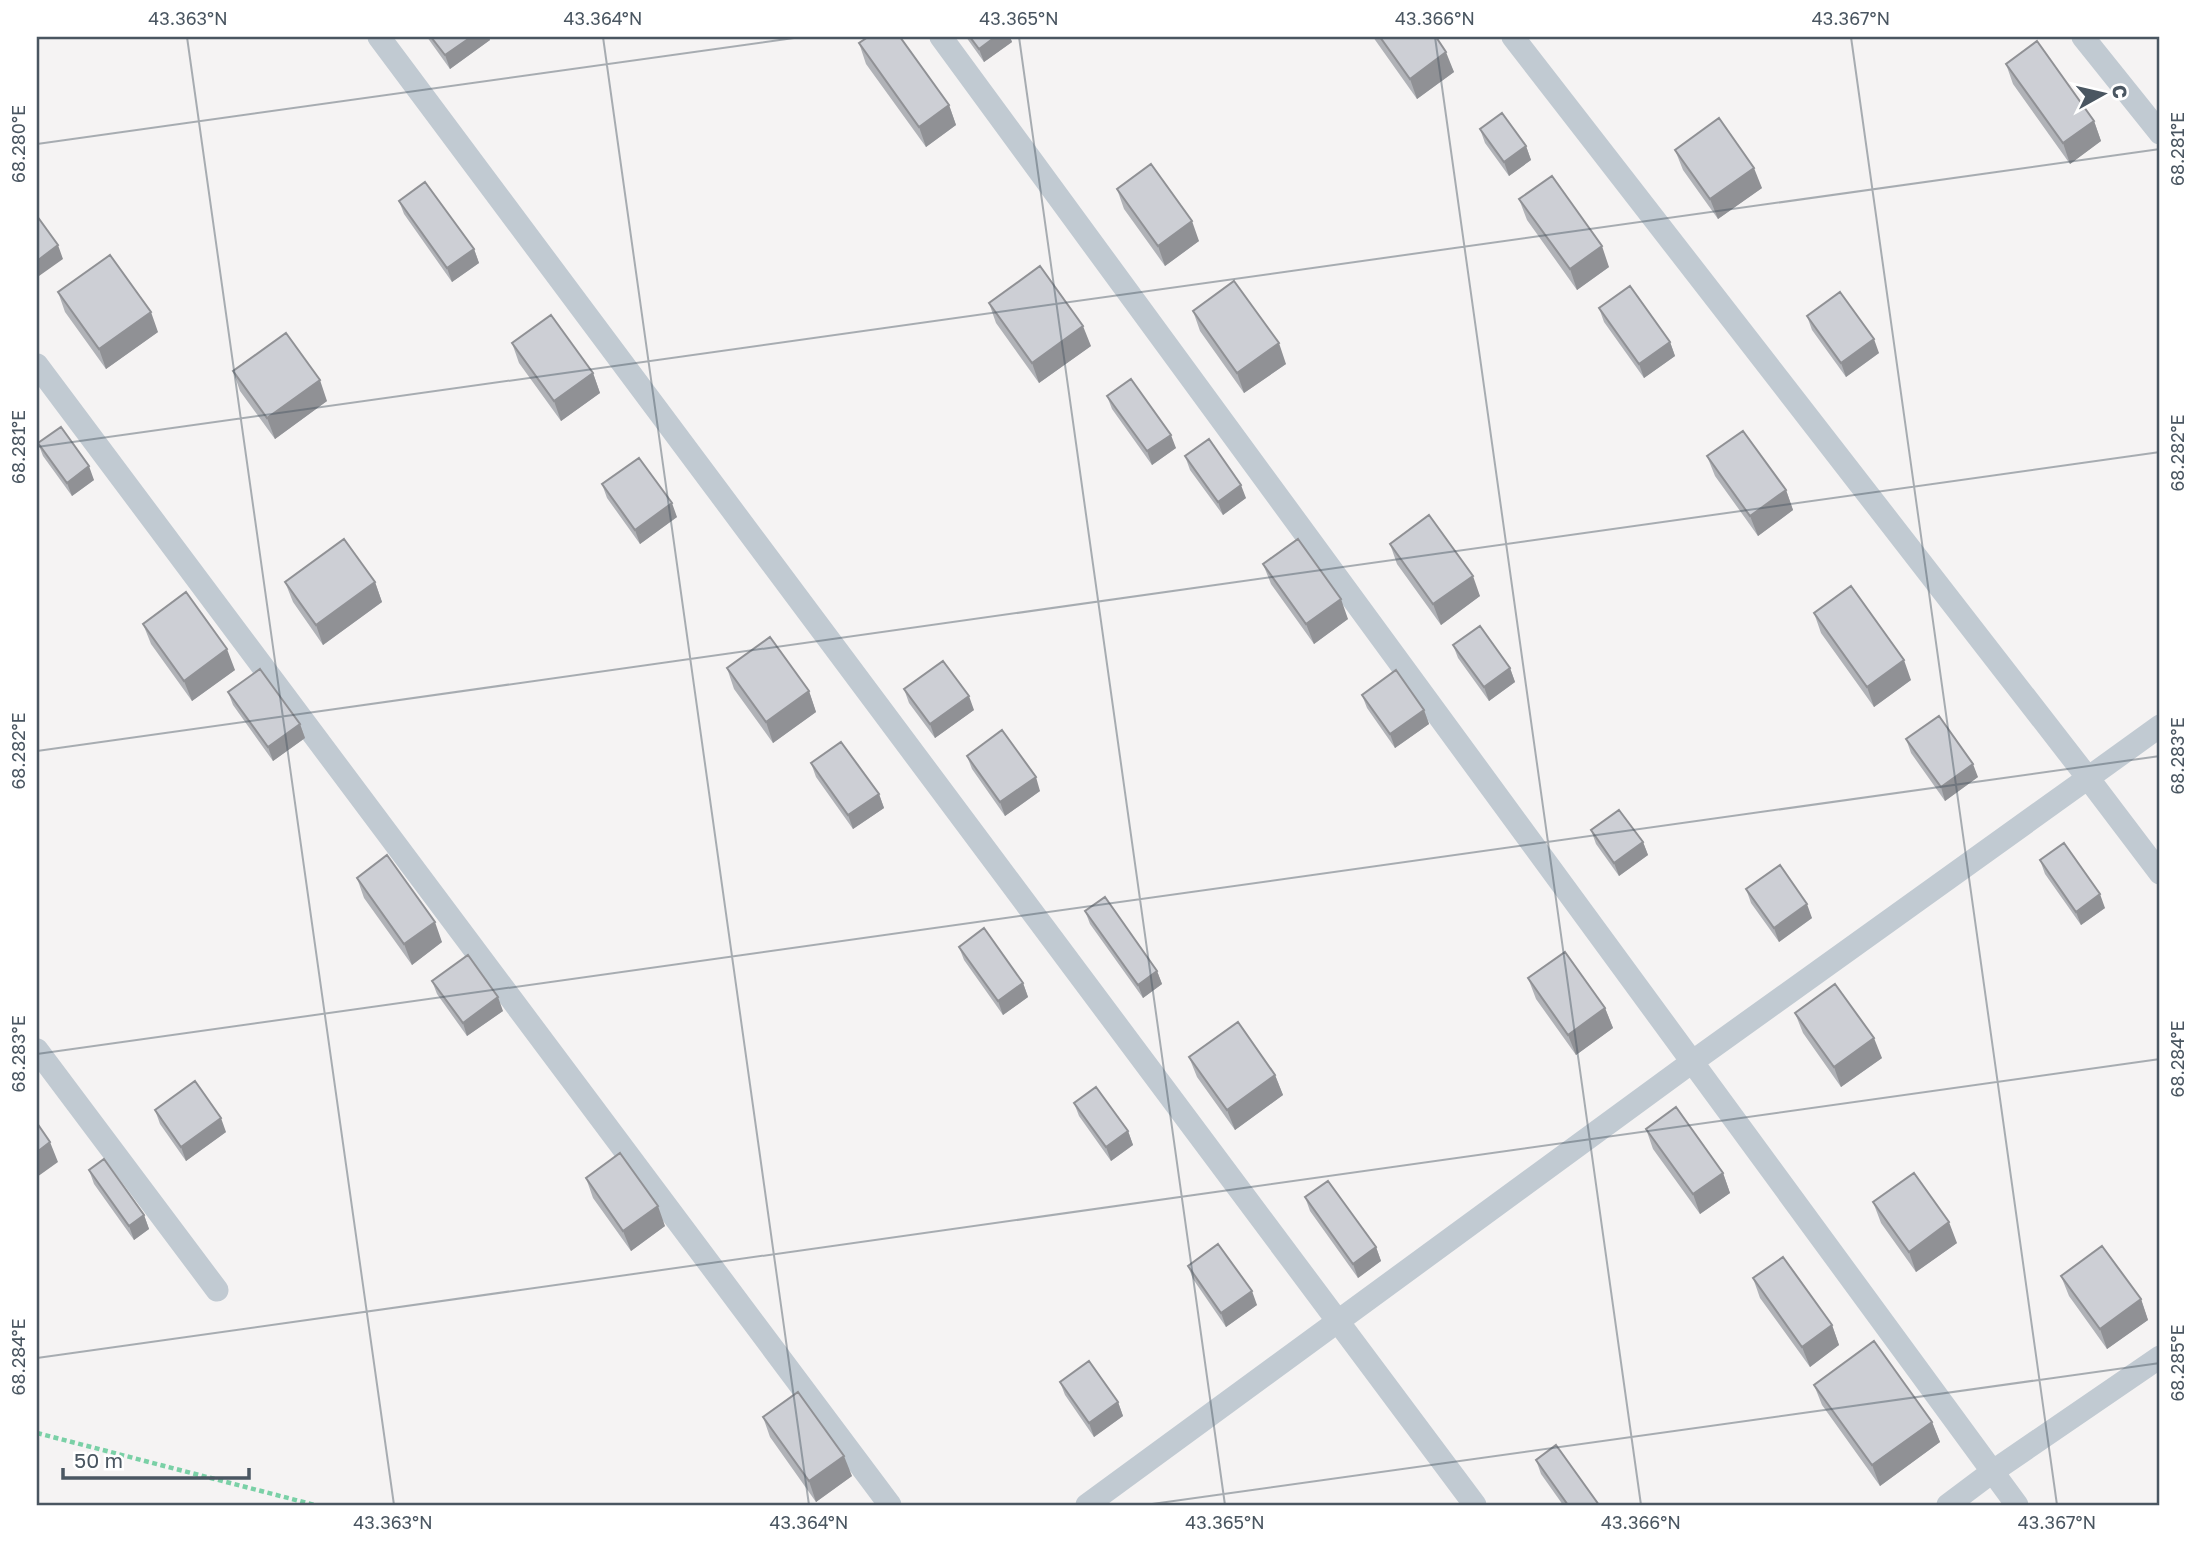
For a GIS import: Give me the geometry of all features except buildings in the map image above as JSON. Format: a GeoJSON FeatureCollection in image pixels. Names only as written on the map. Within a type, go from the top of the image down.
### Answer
{"type":"FeatureCollection","features":[{"type":"Feature","properties":{"kind":"street"},"geometry":{"type":"LineString","coordinates":[[379,37],[1475,1505]]}},
{"type":"Feature","properties":{"kind":"street"},"geometry":{"type":"LineString","coordinates":[[941,37],[2017,1505]]}},
{"type":"Feature","properties":{"kind":"street"},"geometry":{"type":"LineString","coordinates":[[1513,37],[2160,873]]}},
{"type":"Feature","properties":{"kind":"street"},"geometry":{"type":"LineString","coordinates":[[2083,37],[2160,133]]}},
{"type":"Feature","properties":{"kind":"street"},"geometry":{"type":"LineString","coordinates":[[37,365],[890,1505]]}},
{"type":"Feature","properties":{"kind":"street"},"geometry":{"type":"LineString","coordinates":[[1087,1505],[1692,1062],[2160,726]]}},
{"type":"Feature","properties":{"kind":"street"},"geometry":{"type":"LineString","coordinates":[[37,1050],[217,1290]]}},
{"type":"Feature","properties":{"kind":"street"},"geometry":{"type":"LineString","coordinates":[[1948,1505],[2160,1357]]}},
{"type":"Feature","properties":{"kind":"path"},"geometry":{"type":"LineString","coordinates":[[37,1433],[315,1505]]}}]}
